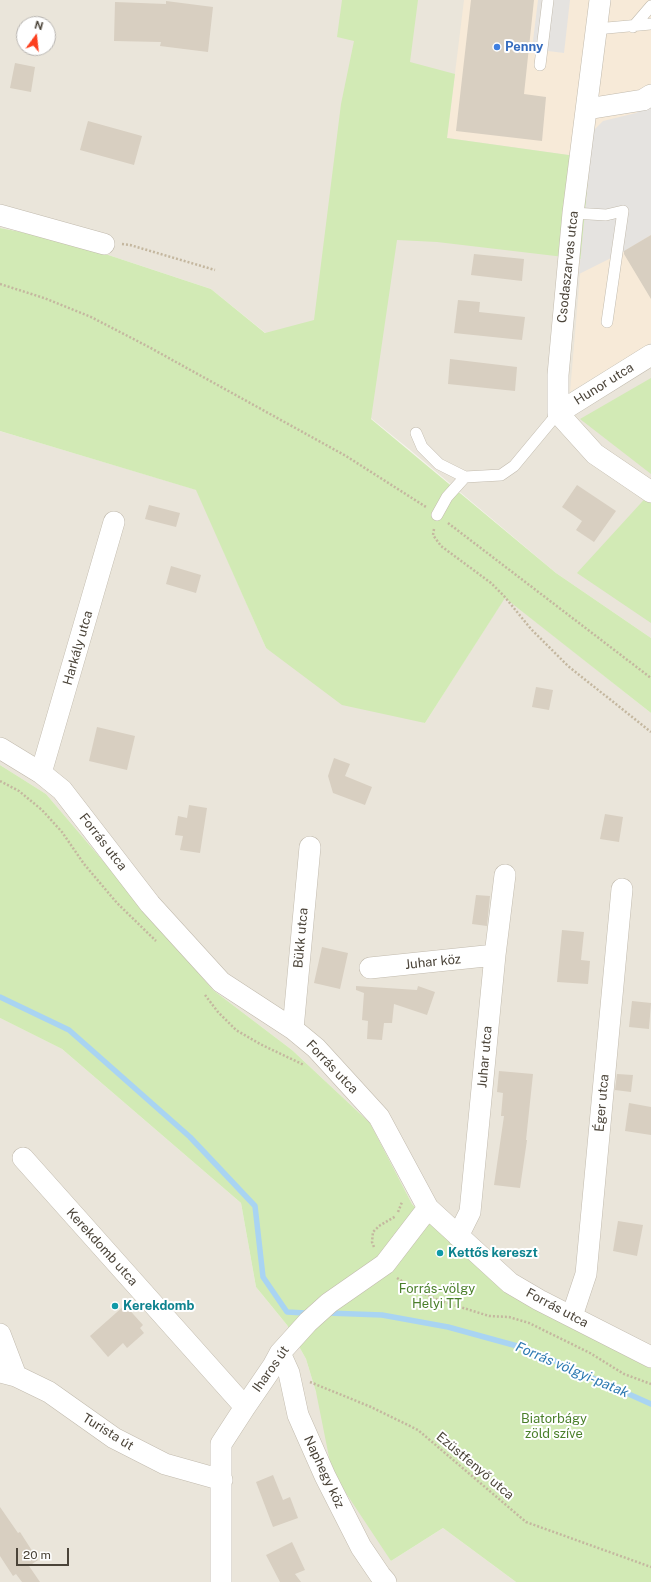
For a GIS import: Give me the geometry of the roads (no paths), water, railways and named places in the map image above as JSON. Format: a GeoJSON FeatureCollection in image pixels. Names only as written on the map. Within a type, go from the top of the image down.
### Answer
{"type":"FeatureCollection","features":[{"type":"Feature","properties":{"kind":"street","name":"Csodaszarvas utca"},"geometry":{"type":"LineString","coordinates":[[558,413],[558,375],[573,213],[600,0]]}},
{"type":"Feature","properties":{"kind":"street"},"geometry":{"type":"LineString","coordinates":[[587,109],[643,100],[651,95]]}},
{"type":"Feature","properties":{"kind":"street"},"geometry":{"type":"LineString","coordinates":[[0,215],[104,244]]}},
{"type":"Feature","properties":{"kind":"street","name":"Hunor utca"},"geometry":{"type":"LineString","coordinates":[[558,413],[651,355]]}},
{"type":"Feature","properties":{"kind":"street"},"geometry":{"type":"LineString","coordinates":[[558,413],[595,454],[651,492]]}},
{"type":"Feature","properties":{"kind":"street","name":"Harkály utca"},"geometry":{"type":"LineString","coordinates":[[42,773],[114,522]]}},
{"type":"Feature","properties":{"kind":"street","name":"Forrás utca"},"geometry":{"type":"LineString","coordinates":[[0,748],[42,773],[62,790],[150,904],[221,982],[293,1029],[316,1048],[379,1117],[428,1208],[510,1283],[651,1357]]}},
{"type":"Feature","properties":{"kind":"street","name":"Bükk utca"},"geometry":{"type":"LineString","coordinates":[[293,1029],[310,847]]}},
{"type":"Feature","properties":{"kind":"street","name":"Juhar utca"},"geometry":{"type":"LineString","coordinates":[[458,1236],[470,1212],[495,956],[505,875]]}},
{"type":"Feature","properties":{"kind":"street","name":"Éger utca"},"geometry":{"type":"LineString","coordinates":[[572,1316],[586,1274],[622,889]]}},
{"type":"Feature","properties":{"kind":"street","name":"Juhar köz"},"geometry":{"type":"LineString","coordinates":[[370,968],[495,956]]}},
{"type":"Feature","properties":{"kind":"street","name":"Kerekdomb utca"},"geometry":{"type":"LineString","coordinates":[[23,1158],[245,1407]]}},
{"type":"Feature","properties":{"kind":"street","name":"Iharos út"},"geometry":{"type":"LineString","coordinates":[[221,1582],[222,1444],[280,1353],[308,1322],[329,1303],[385,1264],[428,1208]]}},
{"type":"Feature","properties":{"kind":"street"},"geometry":{"type":"LineString","coordinates":[[0,1334],[8,1374]]}},
{"type":"Feature","properties":{"kind":"street","name":"Naphegy köz"},"geometry":{"type":"LineString","coordinates":[[280,1353],[289,1373],[298,1415],[325,1476],[361,1547],[386,1582]]}},
{"type":"Feature","properties":{"kind":"street","name":"Turista út"},"geometry":{"type":"LineString","coordinates":[[8,1374],[49,1392],[114,1438],[152,1458],[165,1464],[222,1480]]}},
{"type":"Feature","properties":{"kind":"lane"},"geometry":{"type":"LineString","coordinates":[[540,65],[548,0]]}},
{"type":"Feature","properties":{"kind":"lane"},"geometry":{"type":"LineString","coordinates":[[633,27],[651,6]]}},
{"type":"Feature","properties":{"kind":"lane"},"geometry":{"type":"LineString","coordinates":[[596,29],[633,27],[651,24]]}},
{"type":"Feature","properties":{"kind":"lane"},"geometry":{"type":"LineString","coordinates":[[573,213],[606,216],[623,211],[606,322]]}},
{"type":"Feature","properties":{"kind":"lane"},"geometry":{"type":"LineString","coordinates":[[416,433],[422,447],[439,464],[465,477],[501,475],[514,466],[558,413]]}},
{"type":"Feature","properties":{"kind":"lane"},"geometry":{"type":"LineString","coordinates":[[437,515],[447,497],[465,477]]}},
{"type":"Feature","properties":{"kind":"waterway"},"geometry":{"type":"LineString","coordinates":[[0,997],[69,1030],[190,1137],[255,1206],[263,1277],[287,1312],[305,1313]]}},
{"type":"Feature","properties":{"kind":"waterway","name":"Forrás völgyi-patak"},"geometry":{"type":"LineString","coordinates":[[327,1313],[382,1315],[448,1327],[528,1349],[651,1404]]}},
{"type":"Feature","properties":{"kind":"place","name":"Penny"},"geometry":{"type":"Point","coordinates":[497,47]}},
{"type":"Feature","properties":{"kind":"place","name":"Kettős kereszt"},"geometry":{"type":"Point","coordinates":[440,1253]}},
{"type":"Feature","properties":{"kind":"place","name":"Kerekdomb"},"geometry":{"type":"Point","coordinates":[115,1306]}},
{"type":"Feature","properties":{"kind":"park label","name":"Forrás-völgy Helyi TT"},"geometry":{"type":"Point","coordinates":[437,1296]}},
{"type":"Feature","properties":{"kind":"park label","name":"Biatorbágy zöld szíve"},"geometry":{"type":"Point","coordinates":[554,1426]}}]}
